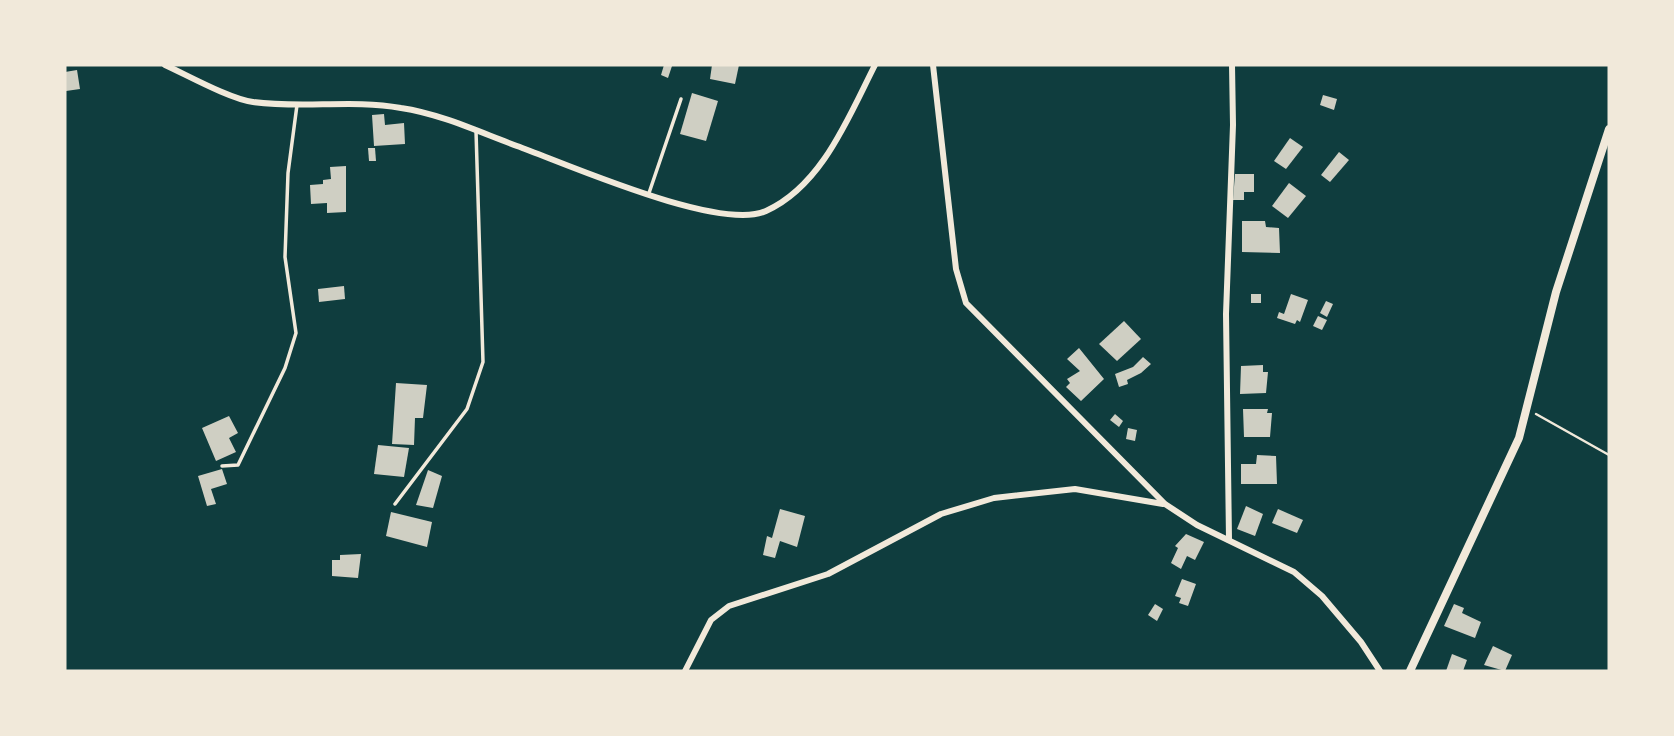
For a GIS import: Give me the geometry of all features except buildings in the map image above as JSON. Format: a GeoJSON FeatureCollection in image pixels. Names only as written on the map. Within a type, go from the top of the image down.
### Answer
{"type":"FeatureCollection","features":[{"type":"Feature","properties":{"kind":"street"},"geometry":{"type":"LineString","coordinates":[[165,65],[248,102],[297,105],[374,104],[401,108],[476,131],[649,194],[709,211],[738,216],[765,212],[805,184],[838,136],[875,65]]}},
{"type":"Feature","properties":{"kind":"street"},"geometry":{"type":"LineString","coordinates":[[933,65],[956,269],[966,303],[1165,504],[1197,525],[1294,572],[1322,596],[1361,642],[1380,671]]}},
{"type":"Feature","properties":{"kind":"street"},"geometry":{"type":"LineString","coordinates":[[1229,540],[1226,314],[1233,125],[1231,65]]}},
{"type":"Feature","properties":{"kind":"street"},"geometry":{"type":"LineString","coordinates":[[1410,671],[1489,508],[1519,438],[1556,292],[1609,129]]}},
{"type":"Feature","properties":{"kind":"street"},"geometry":{"type":"LineString","coordinates":[[685,671],[711,620],[729,606],[828,574],[941,514],[994,498],[1075,489],[1165,504]]}},
{"type":"Feature","properties":{"kind":"lane"},"geometry":{"type":"LineString","coordinates":[[649,194],[681,99]]}},
{"type":"Feature","properties":{"kind":"lane"},"geometry":{"type":"LineString","coordinates":[[222,466],[238,465],[285,368],[296,333],[285,257],[288,173],[297,105]]}},
{"type":"Feature","properties":{"kind":"lane"},"geometry":{"type":"LineString","coordinates":[[395,504],[467,409],[483,362],[476,131]]}},
{"type":"Feature","properties":{"kind":"path"},"geometry":{"type":"LineString","coordinates":[[1527,409],[1609,455]]}}]}
